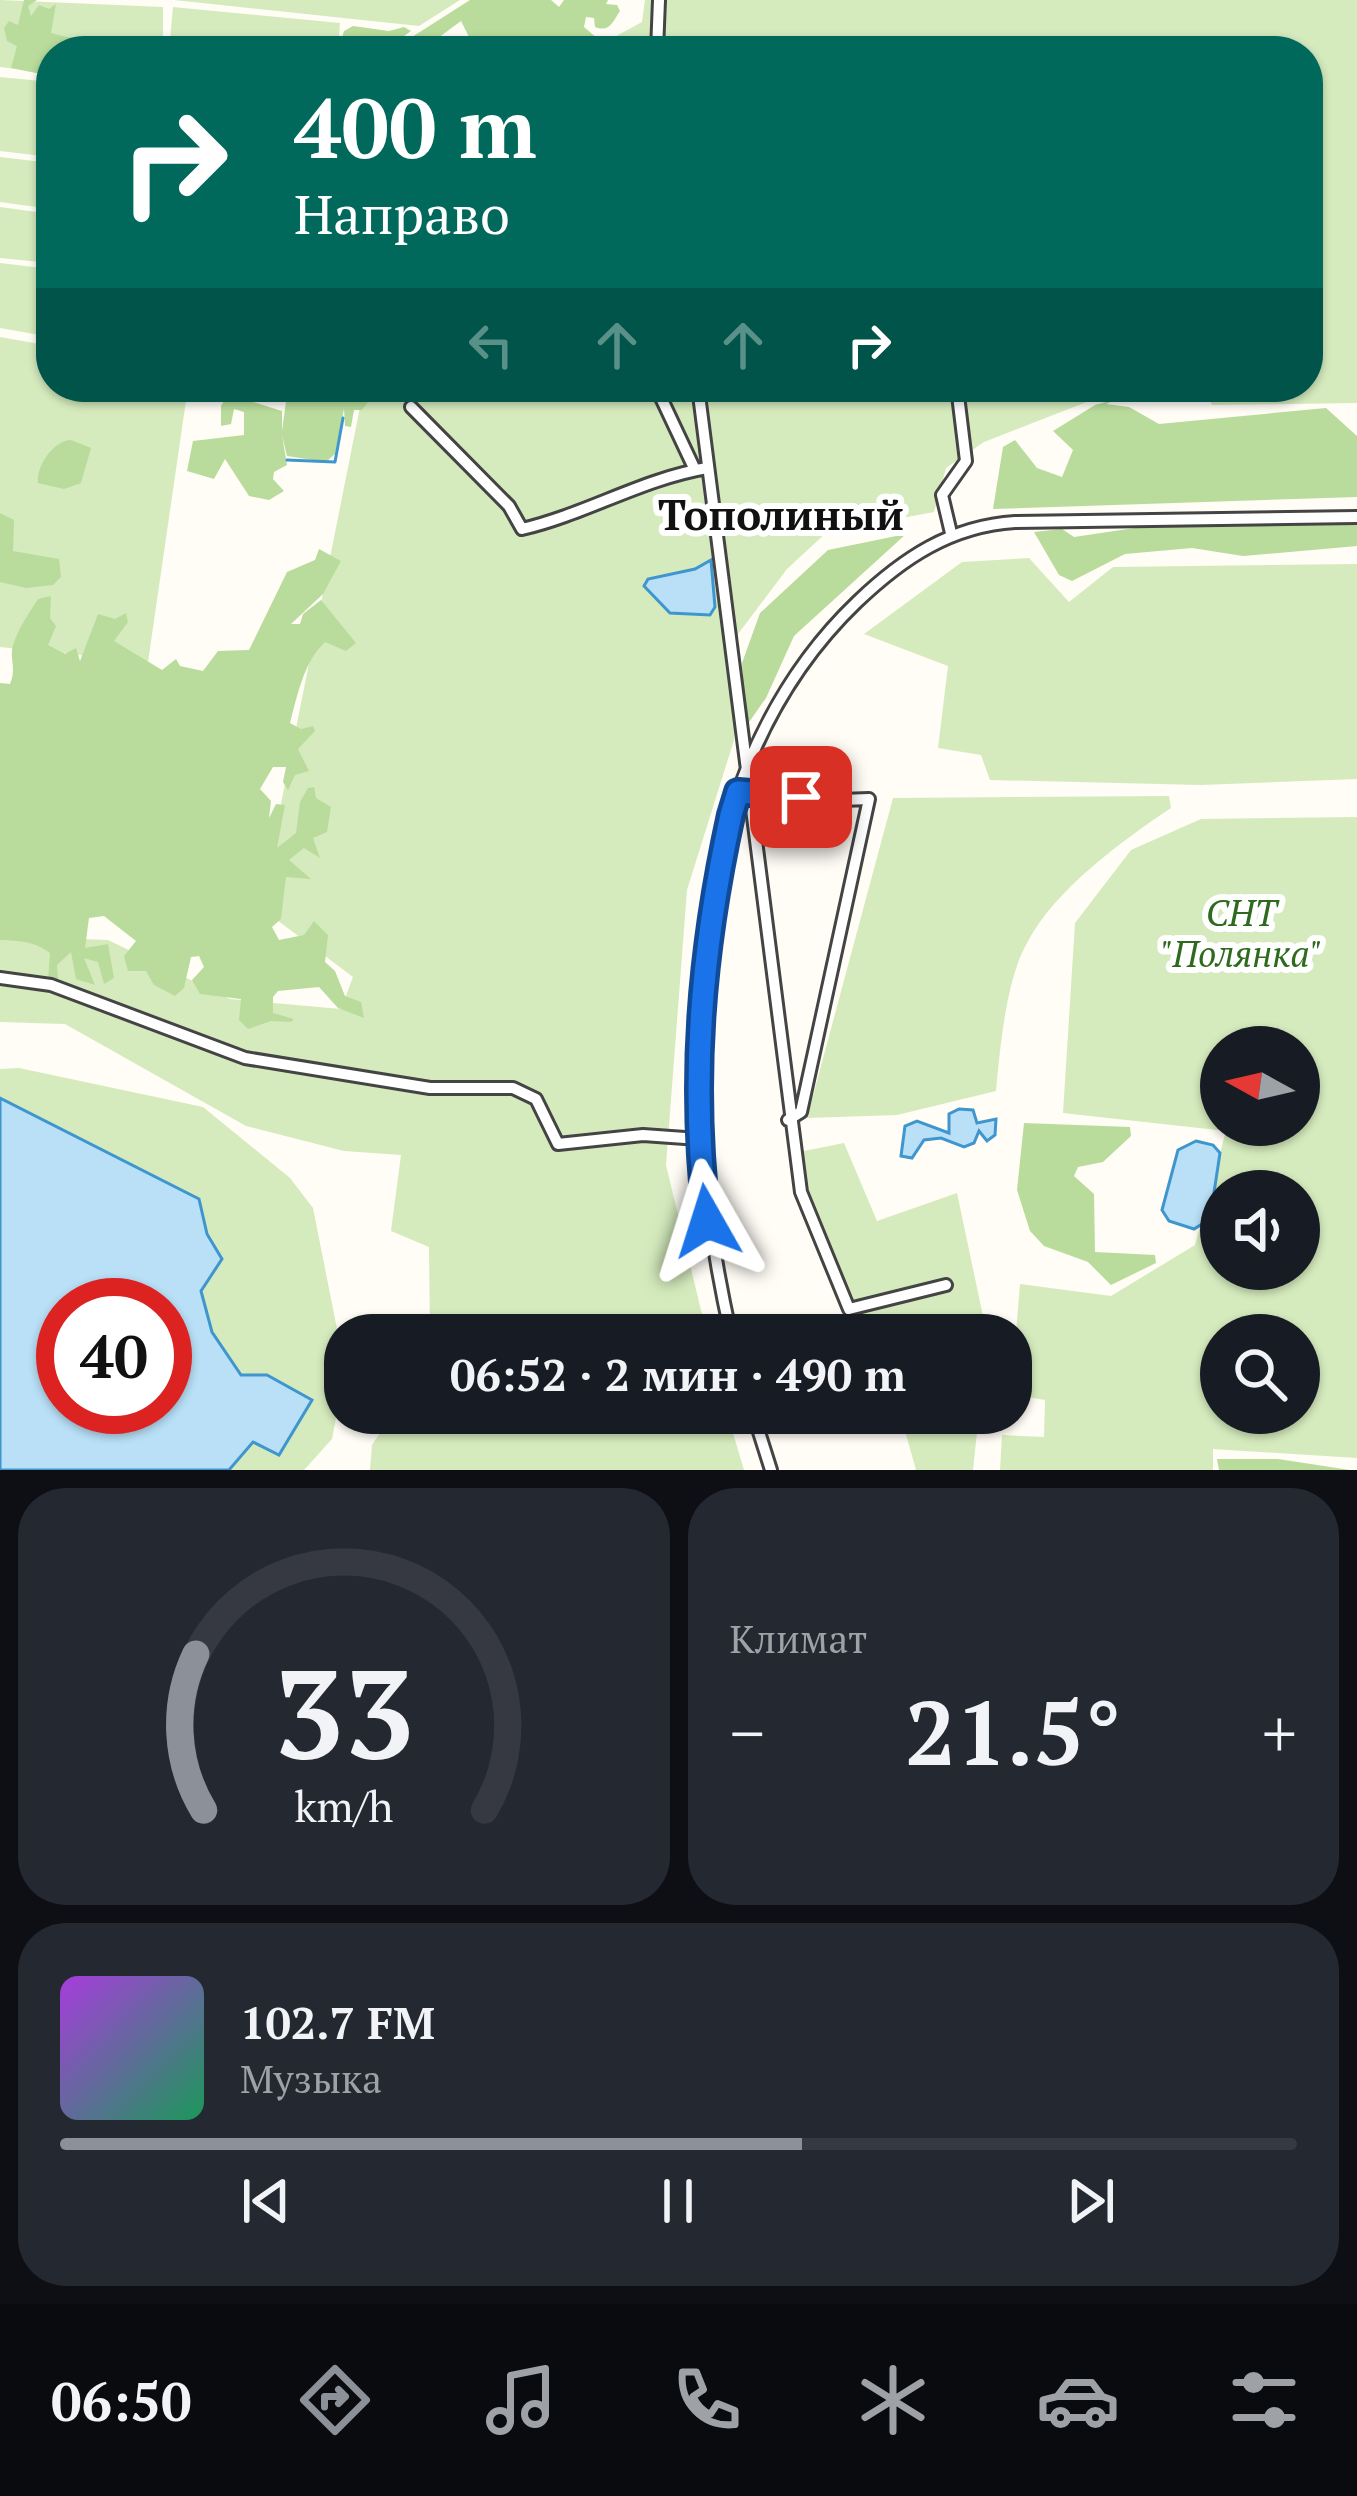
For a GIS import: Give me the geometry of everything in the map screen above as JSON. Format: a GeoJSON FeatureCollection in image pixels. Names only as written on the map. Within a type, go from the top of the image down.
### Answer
{"type":"FeatureCollection","features":[{"type":"Feature","properties":{"kind":"street"},"geometry":{"type":"LineString","coordinates":[[658,36],[659,0]]}},
{"type":"Feature","properties":{"kind":"street"},"geometry":{"type":"LineString","coordinates":[[664,402],[701,469]]}},
{"type":"Feature","properties":{"kind":"street"},"geometry":{"type":"LineString","coordinates":[[699,402],[701,469],[746,771],[702,976],[699,1139],[707,1221],[727,1314]]}},
{"type":"Feature","properties":{"kind":"street"},"geometry":{"type":"LineString","coordinates":[[951,533],[942,495],[966,461],[960,402]]}},
{"type":"Feature","properties":{"kind":"street"},"geometry":{"type":"LineString","coordinates":[[412,407],[509,506],[522,529],[567,518],[621,491],[701,469]]}},
{"type":"Feature","properties":{"kind":"street"},"geometry":{"type":"LineString","coordinates":[[746,771],[785,691],[832,627],[885,577],[951,533],[1015,522],[1357,517]]}},
{"type":"Feature","properties":{"kind":"street"},"geometry":{"type":"LineString","coordinates":[[743,792],[801,1192],[849,1310],[946,1285]]}},
{"type":"Feature","properties":{"kind":"street"},"geometry":{"type":"LineString","coordinates":[[743,792],[814,801],[869,799],[801,1112],[788,1120]]}},
{"type":"Feature","properties":{"kind":"street"},"geometry":{"type":"LineString","coordinates":[[0,978],[51,985],[245,1058],[430,1088],[513,1088],[536,1099],[558,1144],[643,1135],[699,1139]]}},
{"type":"Feature","properties":{"kind":"street"},"geometry":{"type":"LineString","coordinates":[[760,1434],[771,1470]]}},
{"type":"Feature","properties":{"kind":"green space"},"geometry":{"type":"Polygon","coordinates":[[[0,0],[163,7],[163,36],[36,36],[36,71],[0,67],[0,0]]]}},
{"type":"Feature","properties":{"kind":"green space"},"geometry":{"type":"Polygon","coordinates":[[[24,0],[37,0],[28,6],[31,16],[39,5],[49,9],[56,4],[51,33],[63,36],[36,36],[36,73],[11,68],[17,46],[7,41],[4,28],[9,21],[18,25],[24,0]]]}},
{"type":"Feature","properties":{"kind":"green space"},"geometry":{"type":"Polygon","coordinates":[[[174,0],[460,0],[419,26],[174,0]]]}},
{"type":"Feature","properties":{"kind":"green space"},"geometry":{"type":"Polygon","coordinates":[[[470,0],[551,0],[559,7],[564,0],[608,0],[606,4],[617,5],[620,11],[604,28],[595,27],[594,18],[586,17],[584,27],[594,36],[468,36],[461,21],[441,36],[414,36],[470,0]]]}},
{"type":"Feature","properties":{"kind":"green space"},"geometry":{"type":"Polygon","coordinates":[[[645,0],[1357,0],[1357,403],[1210,402],[1323,402],[1323,36],[616,36],[642,22],[645,0]]]}},
{"type":"Feature","properties":{"kind":"green space"},"geometry":{"type":"Polygon","coordinates":[[[173,7],[340,23],[339,36],[170,36],[173,7]]]}},
{"type":"Feature","properties":{"kind":"green space"},"geometry":{"type":"Polygon","coordinates":[[[353,26],[411,31],[404,36],[342,36],[353,26]]]}},
{"type":"Feature","properties":{"kind":"green space"},"geometry":{"type":"Polygon","coordinates":[[[0,77],[36,81],[36,155],[0,151],[0,77]]]}},
{"type":"Feature","properties":{"kind":"green space"},"geometry":{"type":"Polygon","coordinates":[[[0,157],[36,161],[36,207],[0,202],[0,157]]]}},
{"type":"Feature","properties":{"kind":"green space"},"geometry":{"type":"Polygon","coordinates":[[[0,207],[36,212],[36,262],[0,258],[0,207]]]}},
{"type":"Feature","properties":{"kind":"green space"},"geometry":{"type":"Polygon","coordinates":[[[0,263],[36,267],[36,334],[0,328],[0,263]]]}},
{"type":"Feature","properties":{"kind":"green space"},"geometry":{"type":"Polygon","coordinates":[[[0,337],[36,343],[36,402],[186,402],[148,662],[0,647],[0,337]]]}},
{"type":"Feature","properties":{"kind":"green space"},"geometry":{"type":"Polygon","coordinates":[[[223,402],[253,402],[282,411],[282,431],[286,402],[368,402],[362,410],[354,410],[351,427],[345,426],[344,409],[335,454],[326,462],[287,456],[282,435],[287,465],[274,472],[273,479],[284,491],[269,500],[249,496],[225,459],[214,479],[187,471],[193,441],[244,435],[244,412],[234,409],[231,424],[221,426],[223,402]]]}},
{"type":"Feature","properties":{"kind":"green space"},"geometry":{"type":"Polygon","coordinates":[[[361,402],[1087,402],[984,442],[946,468],[934,512],[827,532],[787,569],[738,634],[734,740],[687,890],[666,1165],[702,1314],[430,1314],[429,1247],[391,1231],[401,1155],[344,1151],[246,1126],[65,1024],[0,1022],[0,936],[108,940],[230,999],[341,1009],[353,977],[277,920],[274,839],[361,402]]]}},
{"type":"Feature","properties":{"kind":"green space"},"geometry":{"type":"Polygon","coordinates":[[[1110,402],[1106,404],[1129,407],[1159,424],[1326,408],[1357,436],[1357,497],[993,509],[1003,447],[1015,440],[1037,468],[1062,477],[1073,450],[1053,431],[1095,405],[1110,402]]]}},
{"type":"Feature","properties":{"kind":"green space"},"geometry":{"type":"Polygon","coordinates":[[[71,440],[91,448],[81,483],[64,489],[38,483],[47,455],[71,440]]]}},
{"type":"Feature","properties":{"kind":"green space"},"geometry":{"type":"Polygon","coordinates":[[[0,513],[14,520],[13,551],[59,559],[61,577],[53,585],[26,588],[0,582],[0,513]]]}},
{"type":"Feature","properties":{"kind":"green space"},"geometry":{"type":"Polygon","coordinates":[[[1357,522],[1357,546],[1243,556],[1192,548],[1125,554],[1072,581],[1059,575],[1034,532],[1062,529],[1074,537],[1148,526],[1357,522]]]}},
{"type":"Feature","properties":{"kind":"green space"},"geometry":{"type":"Polygon","coordinates":[[[906,534],[794,636],[766,698],[745,728],[742,663],[760,613],[828,550],[906,534]]]}},
{"type":"Feature","properties":{"kind":"green space"},"geometry":{"type":"Polygon","coordinates":[[[319,549],[341,561],[323,594],[291,624],[300,624],[303,614],[321,600],[356,643],[346,651],[325,642],[303,679],[290,723],[301,729],[313,726],[315,731],[298,749],[309,771],[295,775],[288,790],[283,782],[286,767],[273,767],[260,789],[271,801],[269,818],[276,804],[285,805],[277,848],[296,833],[300,802],[308,788],[314,787],[316,798],[331,807],[327,832],[313,838],[320,858],[304,848],[289,860],[311,879],[286,877],[281,919],[272,927],[279,940],[304,935],[314,921],[328,935],[325,962],[335,971],[345,996],[361,1002],[364,1018],[338,1008],[319,987],[278,991],[273,1013],[294,1019],[248,1029],[239,1020],[241,999],[200,994],[192,980],[204,967],[199,956],[191,957],[184,988],[175,996],[154,985],[146,971],[128,971],[124,956],[136,941],[104,916],[89,918],[85,948],[108,944],[114,978],[104,984],[98,962],[84,958],[95,985],[76,979],[71,952],[57,965],[58,979],[48,981],[50,953],[32,944],[0,940],[0,683],[10,684],[13,645],[27,615],[38,599],[51,596],[50,618],[56,626],[48,645],[65,654],[76,648],[80,661],[98,614],[115,619],[126,613],[128,622],[114,641],[162,670],[176,659],[180,666],[203,671],[218,651],[249,650],[287,572],[315,560],[319,549]]]}},
{"type":"Feature","properties":{"kind":"green space"},"geometry":{"type":"Polygon","coordinates":[[[1029,558],[1069,602],[1113,567],[1357,564],[1357,779],[1201,785],[990,780],[981,755],[938,748],[948,666],[864,634],[962,562],[1029,558]]]}},
{"type":"Feature","properties":{"kind":"green space"},"geometry":{"type":"Polygon","coordinates":[[[1169,796],[1171,808],[1072,885],[1027,943],[1009,995],[996,1091],[897,1115],[807,1118],[893,798],[1169,796]]]}},
{"type":"Feature","properties":{"kind":"green space","name":"СНТ \"Полянка\""},"geometry":{"type":"Polygon","coordinates":[[[1357,817],[1357,1458],[1213,1449],[1213,1470],[1000,1470],[1002,1435],[1044,1437],[1045,1400],[1032,1398],[1032,1314],[1018,1314],[1020,1284],[1111,1296],[1195,1245],[1200,1227],[1200,1290],[1320,1290],[1320,1170],[1215,1170],[1222,1146],[1320,1146],[1320,1026],[1200,1026],[1200,1128],[1063,1113],[1075,923],[1131,850],[1201,819],[1357,817]]]}},
{"type":"Feature","properties":{"kind":"green space"},"geometry":{"type":"Polygon","coordinates":[[[19,1068],[203,1107],[290,1178],[313,1208],[334,1314],[324,1314],[324,1434],[333,1434],[304,1470],[229,1470],[252,1442],[267,1375],[241,1375],[212,1332],[201,1291],[222,1258],[207,1234],[199,1199],[0,1098],[0,1069],[19,1068]]]}},
{"type":"Feature","properties":{"kind":"green space"},"geometry":{"type":"Polygon","coordinates":[[[1024,1123],[1130,1127],[1131,1136],[1103,1162],[1078,1167],[1074,1176],[1094,1194],[1095,1252],[1155,1255],[1156,1263],[1111,1285],[1088,1262],[1044,1246],[1030,1231],[1017,1190],[1024,1123]]]}},
{"type":"Feature","properties":{"kind":"green space"},"geometry":{"type":"Polygon","coordinates":[[[844,1143],[877,1221],[957,1193],[983,1314],[858,1314],[812,1216],[799,1152],[844,1143]]]}},
{"type":"Feature","properties":{"kind":"green space"},"geometry":{"type":"Polygon","coordinates":[[[379,1434],[733,1434],[744,1470],[370,1470],[372,1445],[379,1434]]]}},
{"type":"Feature","properties":{"kind":"green space"},"geometry":{"type":"Polygon","coordinates":[[[906,1434],[977,1434],[973,1470],[916,1470],[906,1434]]]}},
{"type":"Feature","properties":{"kind":"green space"},"geometry":{"type":"Polygon","coordinates":[[[1217,1459],[1278,1459],[1350,1470],[1219,1470],[1217,1459]]]}},
{"type":"Feature","properties":{"kind":"water"},"geometry":{"type":"Polygon","coordinates":[[[711,560],[715,607],[710,615],[670,613],[644,586],[648,579],[695,569],[711,560]]]}},
{"type":"Feature","properties":{"kind":"water"},"geometry":{"type":"Polygon","coordinates":[[[0,1098],[199,1199],[207,1234],[222,1259],[201,1291],[212,1332],[241,1375],[267,1375],[312,1400],[279,1455],[253,1442],[229,1470],[0,1470],[0,1098]]]}},
{"type":"Feature","properties":{"kind":"water"},"geometry":{"type":"Polygon","coordinates":[[[973,1110],[977,1123],[996,1119],[995,1135],[987,1141],[979,1131],[974,1143],[964,1147],[941,1138],[924,1140],[912,1158],[901,1156],[905,1126],[917,1121],[949,1133],[949,1114],[973,1110]]]}},
{"type":"Feature","properties":{"kind":"water"},"geometry":{"type":"Polygon","coordinates":[[[1196,1141],[1220,1153],[1217,1170],[1200,1170],[1200,1225],[1194,1229],[1169,1221],[1162,1210],[1178,1150],[1196,1141]]]}},
{"type":"Feature","properties":{"kind":"waterway"},"geometry":{"type":"LineString","coordinates":[[287,460],[335,462],[343,418]]}},
{"type":"Feature","properties":{"kind":"district","name":"Тополиный"},"geometry":{"type":"Point","coordinates":[781,514]}},
{"type":"Feature","properties":{"kind":"route"},"geometry":{"type":"LineString","coordinates":[[707,1221],[699,1139],[698,1015],[712,906],[731,815],[738,792],[801,797]]}}]}
